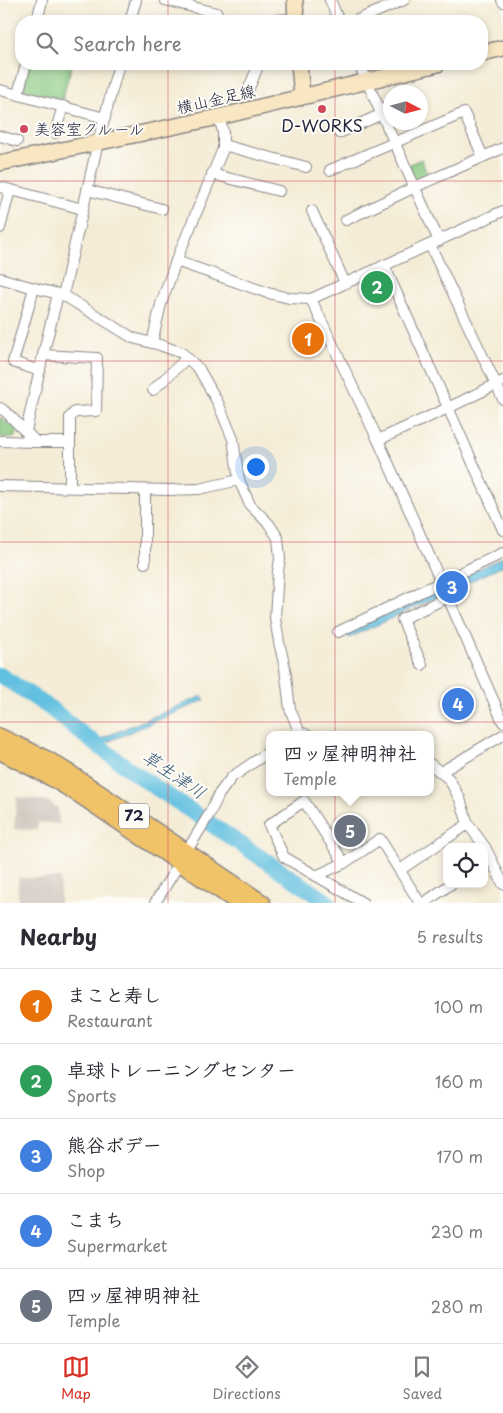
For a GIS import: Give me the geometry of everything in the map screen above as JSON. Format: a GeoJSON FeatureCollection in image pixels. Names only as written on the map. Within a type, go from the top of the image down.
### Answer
{"type":"FeatureCollection","features":[{"type":"Feature","properties":{"kind":"main road","name":"72"},"geometry":{"type":"LineString","coordinates":[[0,737],[69,773],[182,857],[239,903]]}},
{"type":"Feature","properties":{"kind":"main road","name":"72"},"geometry":{"type":"LineString","coordinates":[[0,751],[73,790],[182,857],[262,903]]}},
{"type":"Feature","properties":{"kind":"street"},"geometry":{"type":"LineString","coordinates":[[38,15],[42,0]]}},
{"type":"Feature","properties":{"kind":"street"},"geometry":{"type":"LineString","coordinates":[[132,15],[136,0]]}},
{"type":"Feature","properties":{"kind":"street"},"geometry":{"type":"LineString","coordinates":[[166,0],[217,13]]}},
{"type":"Feature","properties":{"kind":"street"},"geometry":{"type":"LineString","coordinates":[[295,0],[296,15]]}},
{"type":"Feature","properties":{"kind":"street"},"geometry":{"type":"LineString","coordinates":[[331,0],[337,15]]}},
{"type":"Feature","properties":{"kind":"street"},"geometry":{"type":"LineString","coordinates":[[369,15],[404,0]]}},
{"type":"Feature","properties":{"kind":"street"},"geometry":{"type":"LineString","coordinates":[[488,52],[503,48]]}},
{"type":"Feature","properties":{"kind":"street"},"geometry":{"type":"LineString","coordinates":[[18,94],[24,70]]}},
{"type":"Feature","properties":{"kind":"street"},"geometry":{"type":"LineString","coordinates":[[26,432],[43,355],[83,209],[98,142],[117,70]]}},
{"type":"Feature","properties":{"kind":"street"},"geometry":{"type":"LineString","coordinates":[[249,88],[256,70]]}},
{"type":"Feature","properties":{"kind":"street"},"geometry":{"type":"LineString","coordinates":[[300,70],[302,96]]}},
{"type":"Feature","properties":{"kind":"street"},"geometry":{"type":"LineString","coordinates":[[362,70],[415,187],[434,243],[500,382],[503,399]]}},
{"type":"Feature","properties":{"kind":"street","name":"横山金足線"},"geometry":{"type":"LineString","coordinates":[[0,163],[219,117],[413,70]]}},
{"type":"Feature","properties":{"kind":"street"},"geometry":{"type":"LineString","coordinates":[[0,90],[105,118]]}},
{"type":"Feature","properties":{"kind":"street"},"geometry":{"type":"LineString","coordinates":[[56,133],[63,106]]}},
{"type":"Feature","properties":{"kind":"street"},"geometry":{"type":"LineString","coordinates":[[330,170],[464,113],[484,157]]}},
{"type":"Feature","properties":{"kind":"street"},"geometry":{"type":"LineString","coordinates":[[339,133],[382,114]]}},
{"type":"Feature","properties":{"kind":"street"},"geometry":{"type":"LineString","coordinates":[[152,343],[160,304],[223,149],[223,132],[219,117]]}},
{"type":"Feature","properties":{"kind":"street"},"geometry":{"type":"LineString","coordinates":[[0,136],[17,141]]}},
{"type":"Feature","properties":{"kind":"street"},"geometry":{"type":"LineString","coordinates":[[223,145],[306,167]]}},
{"type":"Feature","properties":{"kind":"street"},"geometry":{"type":"LineString","coordinates":[[346,220],[503,148]]}},
{"type":"Feature","properties":{"kind":"street"},"geometry":{"type":"LineString","coordinates":[[212,174],[279,191]]}},
{"type":"Feature","properties":{"kind":"street"},"geometry":{"type":"LineString","coordinates":[[0,228],[5,188],[83,209]]}},
{"type":"Feature","properties":{"kind":"street"},"geometry":{"type":"LineString","coordinates":[[87,190],[162,209]]}},
{"type":"Feature","properties":{"kind":"street"},"geometry":{"type":"LineString","coordinates":[[312,211],[345,283]]}},
{"type":"Feature","properties":{"kind":"street"},"geometry":{"type":"LineString","coordinates":[[176,261],[268,293],[289,298],[311,299],[503,211]]}},
{"type":"Feature","properties":{"kind":"street"},"geometry":{"type":"LineString","coordinates":[[384,265],[503,530]]}},
{"type":"Feature","properties":{"kind":"street"},"geometry":{"type":"LineString","coordinates":[[0,278],[60,294],[133,338],[182,352],[199,369],[218,403],[233,439],[239,480],[250,505],[269,524],[278,538],[280,559],[275,618],[278,642],[285,668],[290,709],[299,731]]}},
{"type":"Feature","properties":{"kind":"street"},"geometry":{"type":"LineString","coordinates":[[34,288],[13,362],[40,371]]}},
{"type":"Feature","properties":{"kind":"street"},"geometry":{"type":"LineString","coordinates":[[311,299],[378,440],[503,722]]}},
{"type":"Feature","properties":{"kind":"street"},"geometry":{"type":"LineString","coordinates":[[43,355],[97,358],[96,411],[76,412],[70,417],[70,487]]}},
{"type":"Feature","properties":{"kind":"street"},"geometry":{"type":"LineString","coordinates":[[153,390],[187,358]]}},
{"type":"Feature","properties":{"kind":"street"},"geometry":{"type":"LineString","coordinates":[[378,440],[500,382]]}},
{"type":"Feature","properties":{"kind":"street"},"geometry":{"type":"LineString","coordinates":[[0,408],[36,442]]}},
{"type":"Feature","properties":{"kind":"street"},"geometry":{"type":"LineString","coordinates":[[0,441],[70,442]]}},
{"type":"Feature","properties":{"kind":"street"},"geometry":{"type":"LineString","coordinates":[[0,486],[199,490],[239,480]]}},
{"type":"Feature","properties":{"kind":"street"},"geometry":{"type":"LineString","coordinates":[[145,490],[145,563]]}},
{"type":"Feature","properties":{"kind":"street"},"geometry":{"type":"LineString","coordinates":[[422,665],[402,619],[444,589],[503,554]]}},
{"type":"Feature","properties":{"kind":"street"},"geometry":{"type":"LineString","coordinates":[[338,632],[444,589]]}},
{"type":"Feature","properties":{"kind":"street"},"geometry":{"type":"LineString","coordinates":[[441,772],[503,735]]}},
{"type":"Feature","properties":{"kind":"street"},"geometry":{"type":"LineString","coordinates":[[155,903],[232,777],[266,754]]}},
{"type":"Feature","properties":{"kind":"street"},"geometry":{"type":"LineString","coordinates":[[434,767],[449,779],[460,799],[468,824],[482,843]]}},
{"type":"Feature","properties":{"kind":"street"},"geometry":{"type":"LineString","coordinates":[[344,863],[304,801],[269,826],[284,857],[363,903]]}},
{"type":"Feature","properties":{"kind":"street"},"geometry":{"type":"LineString","coordinates":[[400,870],[468,824]]}},
{"type":"Feature","properties":{"kind":"street"},"geometry":{"type":"LineString","coordinates":[[316,876],[344,863],[380,839],[422,903],[445,888]]}},
{"type":"Feature","properties":{"kind":"street"},"geometry":{"type":"LineString","coordinates":[[488,861],[503,884]]}},
{"type":"Feature","properties":{"kind":"shaded area"},"geometry":{"type":"Polygon","coordinates":[[[17,797],[48,801],[58,809],[59,824],[38,822],[37,830],[14,829],[17,797]]]}},
{"type":"Feature","properties":{"kind":"shaded area"},"geometry":{"type":"Polygon","coordinates":[[[18,878],[60,878],[60,903],[18,903],[18,878]]]}},
{"type":"Feature","properties":{"kind":"green space"},"geometry":{"type":"Polygon","coordinates":[[[28,70],[70,70],[62,100],[23,88],[28,70]]]}},
{"type":"Feature","properties":{"kind":"green space"},"geometry":{"type":"Polygon","coordinates":[[[421,159],[429,178],[420,182],[414,180],[408,165],[421,159]]]}},
{"type":"Feature","properties":{"kind":"green space"},"geometry":{"type":"Polygon","coordinates":[[[0,417],[18,430],[14,438],[0,437],[0,417]]]}},
{"type":"Feature","properties":{"kind":"water"},"geometry":{"type":"Polygon","coordinates":[[[503,557],[503,566],[349,638],[346,633],[503,557]]]}},
{"type":"Feature","properties":{"kind":"water"},"geometry":{"type":"Polygon","coordinates":[[[202,696],[205,700],[98,746],[93,742],[202,696]]]}},
{"type":"Feature","properties":{"kind":"waterway","name":"草生津川"},"geometry":{"type":"LineString","coordinates":[[0,675],[50,708],[140,777],[329,903]]}},
{"type":"Feature","properties":{"kind":"place","name":"D-WORKS"},"geometry":{"type":"Point","coordinates":[322,109]}},
{"type":"Feature","properties":{"kind":"place","name":"美容室クルール"},"geometry":{"type":"Point","coordinates":[24,129]}},
{"type":"Feature","properties":{"kind":"place","name":"卓球トレーニングセンター"},"geometry":{"type":"Point","coordinates":[377,287]}},
{"type":"Feature","properties":{"kind":"place","name":"まこと寿し"},"geometry":{"type":"Point","coordinates":[308,339]}},
{"type":"Feature","properties":{"kind":"place","name":"熊谷ボデー"},"geometry":{"type":"Point","coordinates":[452,587]}},
{"type":"Feature","properties":{"kind":"place","name":"こまち"},"geometry":{"type":"Point","coordinates":[458,704]}},
{"type":"Feature","properties":{"kind":"place","name":"四ッ屋神明神社"},"geometry":{"type":"Point","coordinates":[350,831]}}]}
